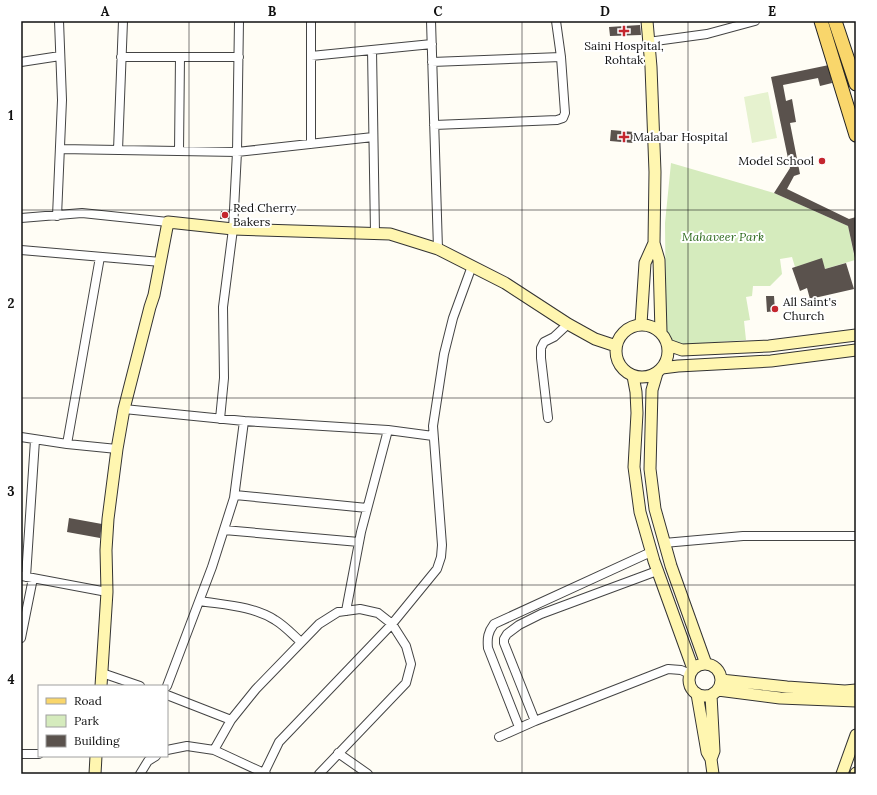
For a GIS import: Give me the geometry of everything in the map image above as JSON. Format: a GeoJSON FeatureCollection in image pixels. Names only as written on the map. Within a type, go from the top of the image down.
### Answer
{"type":"FeatureCollection","features":[{"type":"Feature","properties":{"kind":"main road"},"geometry":{"type":"LineString","coordinates":[[821,21],[856,135]]}},
{"type":"Feature","properties":{"kind":"main road"},"geometry":{"type":"LineString","coordinates":[[829,21],[856,109]]}},
{"type":"Feature","properties":{"kind":"main road"},"geometry":{"type":"LineString","coordinates":[[835,21],[856,84]]}},
{"type":"Feature","properties":{"kind":"street"},"geometry":{"type":"LineString","coordinates":[[57,216],[62,100],[58,21]]}},
{"type":"Feature","properties":{"kind":"street"},"geometry":{"type":"LineString","coordinates":[[118,150],[123,21]]}},
{"type":"Feature","properties":{"kind":"street"},"geometry":{"type":"LineString","coordinates":[[220,418],[224,378],[223,307],[233,229],[238,152],[239,21]]}},
{"type":"Feature","properties":{"kind":"street"},"geometry":{"type":"LineString","coordinates":[[311,21],[312,144]]}},
{"type":"Feature","properties":{"kind":"street"},"geometry":{"type":"LineString","coordinates":[[431,21],[438,249]]}},
{"type":"Feature","properties":{"kind":"street"},"geometry":{"type":"LineString","coordinates":[[434,125],[561,120],[565,113],[556,21]]}},
{"type":"Feature","properties":{"kind":"street"},"geometry":{"type":"LineString","coordinates":[[647,21],[651,67],[655,172],[654,243],[659,260],[661,332],[668,345],[668,354],[666,362],[659,370],[650,376],[633,376],[623,369],[616,358],[616,346],[620,335],[629,327],[641,324],[652,326],[661,332]]}},
{"type":"Feature","properties":{"kind":"street"},"geometry":{"type":"LineString","coordinates":[[648,42],[707,34],[755,21]]}},
{"type":"Feature","properties":{"kind":"street"},"geometry":{"type":"LineString","coordinates":[[311,56],[432,44]]}},
{"type":"Feature","properties":{"kind":"street"},"geometry":{"type":"LineString","coordinates":[[372,50],[374,233]]}},
{"type":"Feature","properties":{"kind":"street"},"geometry":{"type":"LineString","coordinates":[[21,62],[60,56]]}},
{"type":"Feature","properties":{"kind":"street"},"geometry":{"type":"LineString","coordinates":[[121,57],[239,57]]}},
{"type":"Feature","properties":{"kind":"street"},"geometry":{"type":"LineString","coordinates":[[179,151],[180,57]]}},
{"type":"Feature","properties":{"kind":"street"},"geometry":{"type":"LineString","coordinates":[[432,62],[560,57]]}},
{"type":"Feature","properties":{"kind":"street"},"geometry":{"type":"LineString","coordinates":[[60,149],[238,152],[373,137]]}},
{"type":"Feature","properties":{"kind":"street"},"geometry":{"type":"LineString","coordinates":[[21,218],[82,213],[233,229],[390,234],[438,249],[505,283],[595,340],[616,346]]}},
{"type":"Feature","properties":{"kind":"street"},"geometry":{"type":"LineString","coordinates":[[101,685],[108,592],[106,542],[117,448],[123,423],[124,409],[154,295],[168,222]]}},
{"type":"Feature","properties":{"kind":"street"},"geometry":{"type":"LineString","coordinates":[[641,324],[645,263],[654,243]]}},
{"type":"Feature","properties":{"kind":"street"},"geometry":{"type":"LineString","coordinates":[[21,250],[161,262]]}},
{"type":"Feature","properties":{"kind":"street"},"geometry":{"type":"LineString","coordinates":[[67,444],[100,257]]}},
{"type":"Feature","properties":{"kind":"street"},"geometry":{"type":"LineString","coordinates":[[168,750],[187,746],[214,750],[265,774],[279,742],[392,624],[438,569],[442,545],[433,426],[444,354],[453,318],[472,266]]}},
{"type":"Feature","properties":{"kind":"street"},"geometry":{"type":"LineString","coordinates":[[548,418],[541,348],[544,342],[554,337],[568,324]]}},
{"type":"Feature","properties":{"kind":"street"},"geometry":{"type":"LineString","coordinates":[[668,345],[682,350],[769,346],[856,335]]}},
{"type":"Feature","properties":{"kind":"street"},"geometry":{"type":"LineString","coordinates":[[659,370],[678,366],[771,361],[856,350]]}},
{"type":"Feature","properties":{"kind":"street"},"geometry":{"type":"LineString","coordinates":[[659,370],[652,390],[650,470],[655,508],[673,573],[706,664]]}},
{"type":"Feature","properties":{"kind":"street"},"geometry":{"type":"LineString","coordinates":[[633,376],[636,392],[637,413],[634,467],[640,512],[657,571],[692,672]]}},
{"type":"Feature","properties":{"kind":"street"},"geometry":{"type":"LineString","coordinates":[[124,409],[244,421],[388,430],[433,436]]}},
{"type":"Feature","properties":{"kind":"street"},"geometry":{"type":"LineString","coordinates":[[167,685],[200,601],[224,530],[234,495],[244,421]]}},
{"type":"Feature","properties":{"kind":"street"},"geometry":{"type":"LineString","coordinates":[[346,611],[359,542],[388,430]]}},
{"type":"Feature","properties":{"kind":"street"},"geometry":{"type":"LineString","coordinates":[[21,437],[67,444],[117,448]]}},
{"type":"Feature","properties":{"kind":"street"},"geometry":{"type":"LineString","coordinates":[[21,638],[27,577],[35,440]]}},
{"type":"Feature","properties":{"kind":"street"},"geometry":{"type":"LineString","coordinates":[[234,495],[367,508]]}},
{"type":"Feature","properties":{"kind":"street"},"geometry":{"type":"LineString","coordinates":[[224,530],[359,542]]}},
{"type":"Feature","properties":{"kind":"street"},"geometry":{"type":"LineString","coordinates":[[664,543],[743,536],[856,536]]}},
{"type":"Feature","properties":{"kind":"street"},"geometry":{"type":"LineString","coordinates":[[519,727],[488,648],[488,631],[494,624],[651,552]]}},
{"type":"Feature","properties":{"kind":"street"},"geometry":{"type":"LineString","coordinates":[[535,721],[504,643],[504,639],[507,634],[519,625],[541,614],[657,571]]}},
{"type":"Feature","properties":{"kind":"street"},"geometry":{"type":"LineString","coordinates":[[27,577],[108,592]]}},
{"type":"Feature","properties":{"kind":"street"},"geometry":{"type":"LineString","coordinates":[[200,601],[248,609],[262,614],[276,620],[302,642]]}},
{"type":"Feature","properties":{"kind":"street"},"geometry":{"type":"LineString","coordinates":[[214,750],[231,720],[256,689],[319,624],[338,612],[360,609],[378,613],[392,624],[406,646],[411,664],[406,683],[318,774]]}},
{"type":"Feature","properties":{"kind":"street"},"geometry":{"type":"LineString","coordinates":[[711,759],[714,751],[717,688],[720,674],[715,667],[700,664],[692,672],[689,683],[697,694],[704,696],[717,688],[856,690]]}},
{"type":"Feature","properties":{"kind":"street"},"geometry":{"type":"LineString","coordinates":[[499,737],[519,727],[668,669],[692,672]]}},
{"type":"Feature","properties":{"kind":"street"},"geometry":{"type":"LineString","coordinates":[[102,673],[137,685]]}},
{"type":"Feature","properties":{"kind":"street"},"geometry":{"type":"LineString","coordinates":[[717,688],[780,698],[856,701]]}},
{"type":"Feature","properties":{"kind":"street"},"geometry":{"type":"LineString","coordinates":[[697,694],[707,752],[711,759],[713,774]]}},
{"type":"Feature","properties":{"kind":"street"},"geometry":{"type":"LineString","coordinates":[[168,695],[231,720]]}},
{"type":"Feature","properties":{"kind":"street"},"geometry":{"type":"LineString","coordinates":[[842,774],[856,735]]}},
{"type":"Feature","properties":{"kind":"street"},"geometry":{"type":"LineString","coordinates":[[338,753],[368,774]]}},
{"type":"Feature","properties":{"kind":"street"},"geometry":{"type":"LineString","coordinates":[[21,754],[38,754]]}},
{"type":"Feature","properties":{"kind":"street"},"geometry":{"type":"LineString","coordinates":[[95,774],[96,757]]}},
{"type":"Feature","properties":{"kind":"street"},"geometry":{"type":"LineString","coordinates":[[141,774],[148,761],[154,757]]}},
{"type":"Feature","properties":{"kind":"green space"},"geometry":{"type":"Polygon","coordinates":[[[768,92],[777,138],[752,143],[744,97],[768,92]]]}},
{"type":"Feature","properties":{"kind":"green space","name":"Mahaveer Park"},"geometry":{"type":"Polygon","coordinates":[[[671,163],[774,193],[848,226],[855,260],[825,269],[821,259],[795,267],[792,257],[780,259],[782,274],[770,286],[753,286],[752,296],[746,297],[750,320],[744,321],[746,340],[675,345],[666,333],[665,223],[671,163]]]}},
{"type":"Feature","properties":{"kind":"building"},"geometry":{"type":"Polygon","coordinates":[[[640,25],[641,35],[610,36],[609,27],[640,25]]]}},
{"type":"Feature","properties":{"kind":"building"},"geometry":{"type":"Polygon","coordinates":[[[829,65],[832,83],[820,86],[818,78],[783,85],[786,101],[792,99],[796,122],[790,123],[800,174],[794,176],[787,189],[849,219],[856,217],[856,263],[848,226],[774,193],[790,168],[771,77],[829,65]]]}},
{"type":"Feature","properties":{"kind":"building"},"geometry":{"type":"Polygon","coordinates":[[[611,130],[634,132],[633,143],[610,141],[611,130]]]}},
{"type":"Feature","properties":{"kind":"building","name":"Red Cherry Bakers"},"geometry":{"type":"Polygon","coordinates":[[[221,211],[230,211],[230,219],[220,219],[221,211]]]}},
{"type":"Feature","properties":{"kind":"building"},"geometry":{"type":"Polygon","coordinates":[[[822,258],[825,269],[846,263],[854,289],[810,299],[807,288],[800,291],[792,268],[822,258]]]}},
{"type":"Feature","properties":{"kind":"building"},"geometry":{"type":"Polygon","coordinates":[[[766,296],[774,296],[775,311],[767,312],[766,296]]]}},
{"type":"Feature","properties":{"kind":"building"},"geometry":{"type":"Polygon","coordinates":[[[69,518],[102,524],[100,538],[67,532],[69,518]]]}},
{"type":"Feature","properties":{"kind":"place","name":"Saini Hospital, Rohtak"},"geometry":{"type":"Point","coordinates":[624,31]}},
{"type":"Feature","properties":{"kind":"place","name":"Malabar Hospital"},"geometry":{"type":"Point","coordinates":[624,137]}},
{"type":"Feature","properties":{"kind":"place","name":"Model School"},"geometry":{"type":"Point","coordinates":[822,161]}},
{"type":"Feature","properties":{"kind":"place","name":"Red Cherry Bakers"},"geometry":{"type":"Point","coordinates":[225,215]}},
{"type":"Feature","properties":{"kind":"place","name":"All Saint's Church"},"geometry":{"type":"Point","coordinates":[775,309]}}]}
